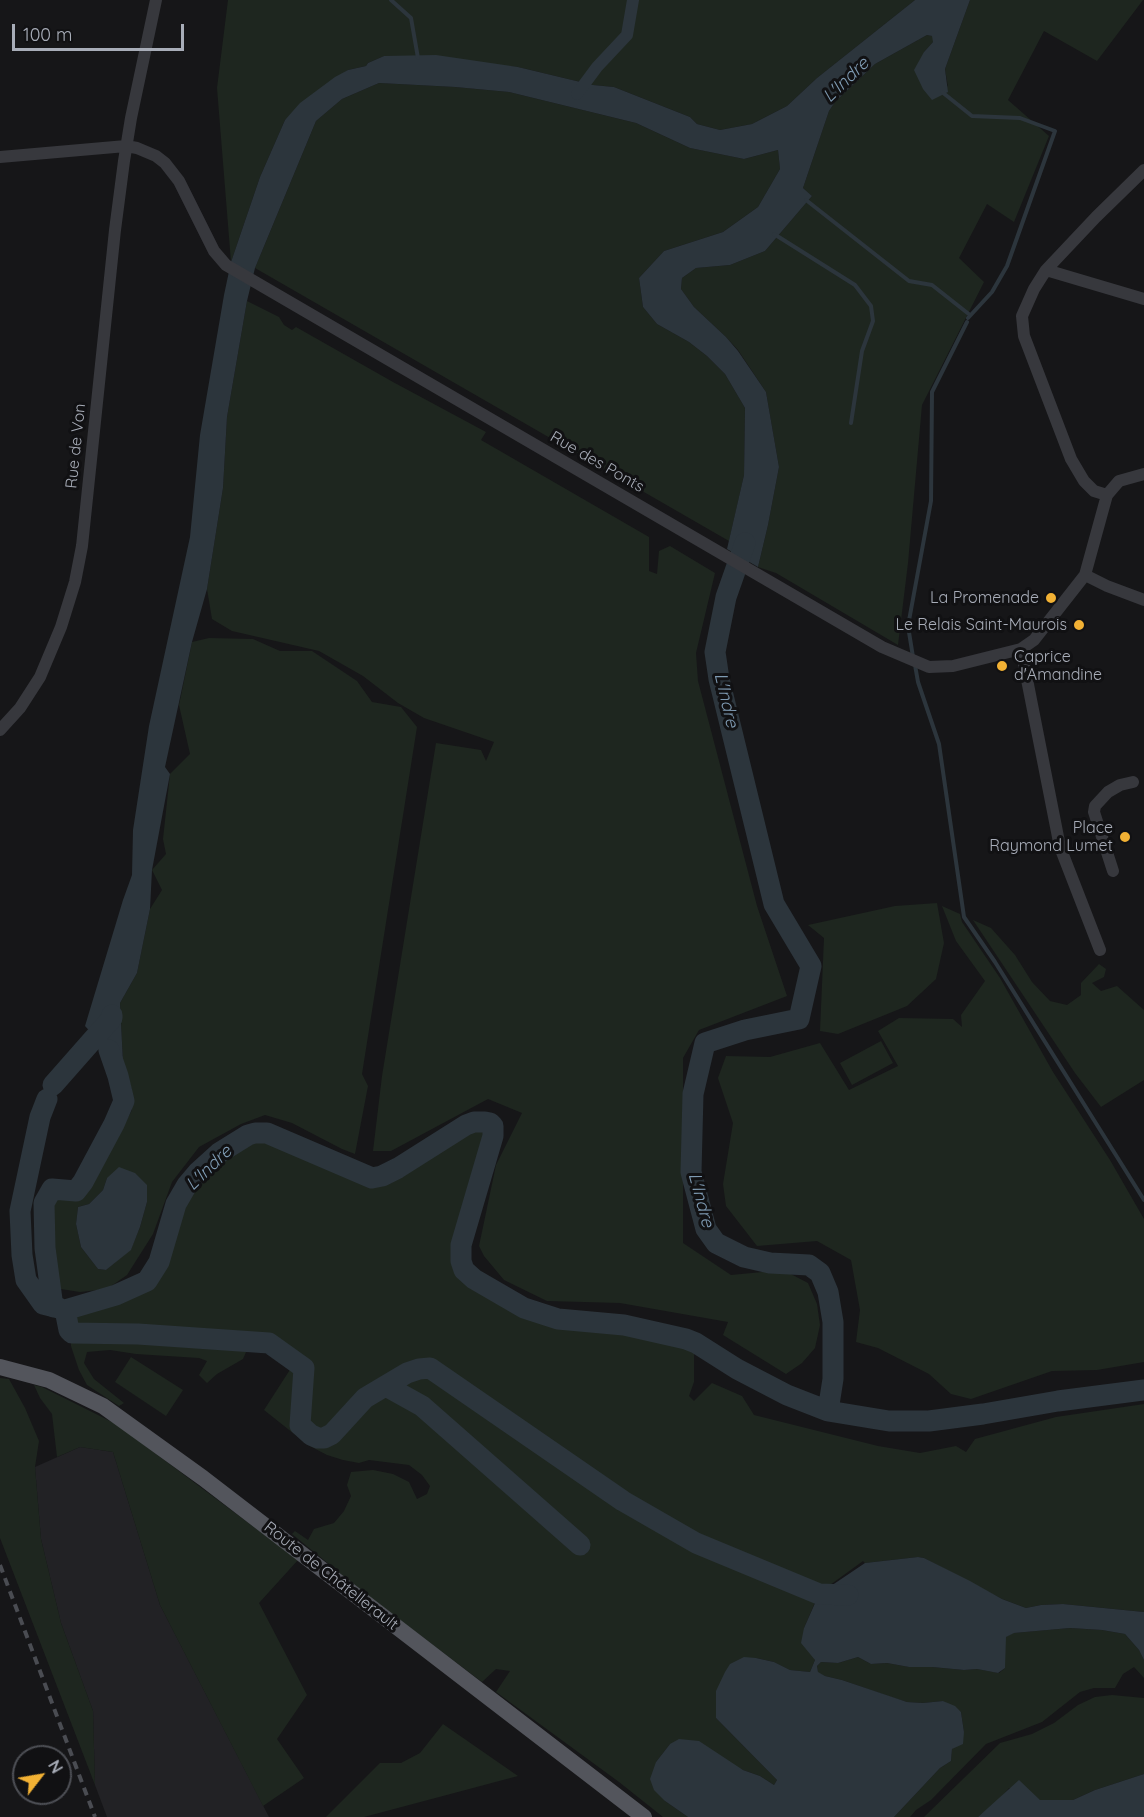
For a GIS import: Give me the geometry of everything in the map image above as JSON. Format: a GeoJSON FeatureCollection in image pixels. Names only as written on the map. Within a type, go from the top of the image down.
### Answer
{"type":"FeatureCollection","features":[{"type":"Feature","properties":{"kind":"main road","name":"Route de Châtellerault"},"geometry":{"type":"LineString","coordinates":[[0,1367],[49,1380],[103,1406],[230,1498],[644,1817]]}},
{"type":"Feature","properties":{"kind":"street","name":"Rue de Von"},"geometry":{"type":"LineString","coordinates":[[0,729],[20,708],[39,677],[61,627],[75,582],[82,546],[126,146],[156,0]]}},
{"type":"Feature","properties":{"kind":"street"},"geometry":{"type":"LineString","coordinates":[[0,157],[126,146]]}},
{"type":"Feature","properties":{"kind":"street","name":"Rue des Ponts"},"geometry":{"type":"LineString","coordinates":[[126,146],[156,156],[173,172],[180,181],[214,251],[226,265],[897,655],[929,667],[953,666],[1021,650]]}},
{"type":"Feature","properties":{"kind":"street"},"geometry":{"type":"LineString","coordinates":[[1107,495],[1094,490],[1084,481],[1071,459],[1024,336],[1022,316],[1034,289],[1047,270],[1095,217],[1144,170]]}},
{"type":"Feature","properties":{"kind":"street"},"geometry":{"type":"LineString","coordinates":[[1047,270],[1144,299]]}},
{"type":"Feature","properties":{"kind":"street"},"geometry":{"type":"LineString","coordinates":[[1100,950],[1060,847],[1021,650],[1034,640],[1085,575],[1107,495],[1119,482],[1144,474]]}},
{"type":"Feature","properties":{"kind":"street"},"geometry":{"type":"LineString","coordinates":[[1085,575],[1144,600]]}},
{"type":"Feature","properties":{"kind":"street"},"geometry":{"type":"LineString","coordinates":[[1113,871],[1094,812],[1095,806],[1107,792],[1120,785],[1133,782]]}},
{"type":"Feature","properties":{"kind":"shaded area"},"geometry":{"type":"Polygon","coordinates":[[[228,0],[915,0],[817,78],[787,106],[752,124],[720,130],[697,124],[690,117],[614,87],[593,85],[518,67],[384,56],[366,66],[348,70],[285,120],[260,177],[231,262],[217,88],[228,0]]]}},
{"type":"Feature","properties":{"kind":"shaded area"},"geometry":{"type":"Polygon","coordinates":[[[970,0],[1143,0],[1097,61],[1044,31],[1008,100],[1049,136],[1014,222],[987,204],[959,258],[984,282],[922,405],[898,645],[776,573],[758,567],[779,467],[766,392],[738,350],[694,307],[681,289],[682,278],[696,268],[730,265],[765,251],[812,196],[803,188],[829,111],[835,102],[875,64],[927,35],[933,36],[933,42],[924,52],[948,87],[945,69],[970,0]]]}},
{"type":"Feature","properties":{"kind":"shaded area"},"geometry":{"type":"Polygon","coordinates":[[[379,83],[509,92],[636,123],[690,148],[744,159],[778,150],[780,169],[758,207],[723,232],[664,251],[639,278],[643,307],[657,324],[689,342],[707,356],[725,374],[745,408],[744,475],[729,541],[255,268],[316,121],[342,99],[379,83]]]}},
{"type":"Feature","properties":{"kind":"shaded area"},"geometry":{"type":"Polygon","coordinates":[[[247,301],[279,317],[284,325],[292,330],[296,327],[486,432],[481,440],[649,537],[649,571],[657,574],[659,551],[670,546],[715,573],[696,653],[698,681],[757,906],[787,996],[699,1030],[683,1058],[683,1243],[731,1275],[783,1270],[808,1283],[817,1304],[820,1325],[815,1348],[802,1363],[786,1374],[723,1335],[728,1322],[620,1303],[547,1301],[504,1280],[484,1256],[479,1246],[496,1165],[522,1113],[488,1099],[391,1151],[373,1151],[382,1076],[436,743],[481,750],[486,761],[494,742],[424,718],[398,703],[363,676],[319,651],[232,631],[212,619],[207,589],[223,488],[227,417],[247,301]]]}},
{"type":"Feature","properties":{"kind":"shaded area"},"geometry":{"type":"Polygon","coordinates":[[[209,638],[253,639],[280,651],[312,651],[357,681],[372,702],[401,707],[417,727],[362,1074],[368,1086],[355,1154],[292,1123],[265,1115],[241,1124],[199,1147],[172,1182],[153,1234],[127,1275],[107,1289],[80,1292],[61,1289],[54,1276],[49,1248],[51,1211],[55,1200],[79,1196],[91,1187],[132,1110],[132,1090],[123,1062],[120,1003],[137,973],[150,909],[162,890],[152,870],[166,854],[163,839],[170,774],[190,754],[179,705],[192,642],[209,638]],[[107,1178],[103,1190],[89,1204],[78,1207],[76,1224],[81,1247],[98,1269],[106,1270],[131,1249],[147,1202],[107,1178]]]}},
{"type":"Feature","properties":{"kind":"shaded area"},"geometry":{"type":"Polygon","coordinates":[[[937,903],[944,943],[936,979],[907,1006],[838,1034],[820,1031],[824,938],[808,925],[895,906],[937,903]]]}},
{"type":"Feature","properties":{"kind":"shaded area"},"geometry":{"type":"Polygon","coordinates":[[[942,906],[960,914],[962,922],[1000,978],[1053,1072],[1110,1160],[1144,1219],[1144,1362],[1097,1370],[1052,1371],[971,1399],[951,1394],[929,1374],[878,1348],[856,1342],[860,1310],[851,1260],[817,1241],[757,1246],[726,1206],[723,1184],[733,1123],[718,1078],[726,1056],[770,1057],[820,1043],[849,1090],[898,1066],[878,1031],[899,1018],[953,1019],[962,1027],[961,1015],[985,981],[956,941],[942,906]]]}},
{"type":"Feature","properties":{"kind":"shaded area"},"geometry":{"type":"Polygon","coordinates":[[[973,920],[991,928],[1015,955],[1032,982],[1050,1001],[1067,1005],[1081,995],[1081,983],[1099,964],[1106,969],[1104,977],[1092,983],[1101,991],[1117,986],[1144,1010],[1144,1080],[1101,1107],[1075,1073],[973,920]]]}},
{"type":"Feature","properties":{"kind":"shaded area"},"geometry":{"type":"Polygon","coordinates":[[[881,1041],[893,1063],[852,1085],[840,1063],[881,1041]]]}},
{"type":"Feature","properties":{"kind":"shaded area"},"geometry":{"type":"Polygon","coordinates":[[[475,1127],[485,1127],[488,1129],[488,1135],[456,1244],[456,1262],[459,1273],[487,1294],[534,1318],[575,1327],[623,1330],[694,1348],[694,1382],[689,1396],[694,1401],[712,1383],[742,1396],[754,1415],[878,1446],[920,1453],[956,1446],[966,1452],[975,1439],[1056,1417],[1144,1404],[1144,1612],[1063,1604],[1026,1608],[1002,1599],[924,1558],[865,1563],[863,1561],[819,1593],[804,1628],[815,1660],[810,1672],[790,1670],[774,1662],[756,1658],[716,1718],[777,1780],[774,1785],[760,1776],[670,1744],[656,1762],[665,1801],[688,1817],[663,1817],[496,1692],[510,1671],[496,1669],[482,1682],[363,1592],[292,1534],[295,1531],[308,1540],[314,1529],[334,1523],[344,1511],[351,1496],[347,1485],[351,1472],[373,1470],[393,1474],[409,1482],[417,1499],[427,1494],[430,1486],[422,1475],[409,1465],[369,1460],[359,1463],[327,1455],[308,1445],[264,1410],[293,1365],[269,1347],[249,1345],[243,1359],[217,1374],[207,1383],[199,1375],[207,1361],[199,1358],[110,1350],[87,1352],[84,1363],[94,1379],[124,1403],[119,1406],[87,1385],[71,1346],[71,1314],[117,1300],[151,1284],[164,1264],[176,1221],[186,1196],[201,1175],[222,1158],[250,1140],[266,1138],[371,1183],[384,1181],[401,1172],[475,1127]]]}},
{"type":"Feature","properties":{"kind":"shaded area"},"geometry":{"type":"Polygon","coordinates":[[[131,1357],[183,1390],[166,1416],[115,1382],[131,1357]]]}},
{"type":"Feature","properties":{"kind":"shaded area"},"geometry":{"type":"Polygon","coordinates":[[[0,1378],[9,1379],[39,1441],[35,1467],[41,1539],[61,1623],[93,1711],[95,1785],[0,1538],[0,1378]]]}},
{"type":"Feature","properties":{"kind":"shaded area"},"geometry":{"type":"Polygon","coordinates":[[[34,1385],[116,1424],[298,1560],[259,1603],[307,1695],[277,1739],[304,1778],[263,1806],[160,1605],[113,1452],[80,1447],[57,1457],[52,1414],[34,1385]]]}},
{"type":"Feature","properties":{"kind":"shaded area"},"geometry":{"type":"Polygon","coordinates":[[[80,1447],[113,1452],[160,1605],[269,1817],[107,1817],[95,1785],[93,1711],[61,1623],[41,1539],[35,1467],[80,1447]]]}},
{"type":"Feature","properties":{"kind":"shaded area"},"geometry":{"type":"Polygon","coordinates":[[[1070,1628],[1125,1634],[1139,1650],[1144,1660],[1144,1678],[1134,1667],[1123,1674],[1115,1688],[1094,1688],[1080,1692],[1042,1722],[986,1744],[931,1800],[910,1817],[894,1817],[940,1768],[951,1761],[952,1749],[964,1732],[961,1712],[943,1701],[907,1702],[825,1676],[818,1673],[817,1666],[821,1662],[838,1663],[858,1657],[871,1664],[977,1669],[999,1673],[1005,1668],[1005,1637],[1013,1633],[1070,1628]]]}},
{"type":"Feature","properties":{"kind":"shaded area"},"geometry":{"type":"Polygon","coordinates":[[[1112,1695],[1144,1698],[1144,1774],[1095,1790],[1073,1800],[1040,1800],[1009,1788],[1000,1799],[978,1817],[924,1817],[1000,1743],[1032,1734],[1095,1697],[1112,1695]]]}},
{"type":"Feature","properties":{"kind":"shaded area"},"geometry":{"type":"Polygon","coordinates":[[[443,1724],[518,1776],[364,1817],[326,1817],[380,1763],[401,1763],[420,1753],[443,1724]]]}},
{"type":"Feature","properties":{"kind":"water"},"geometry":{"type":"Polygon","coordinates":[[[915,0],[970,0],[945,69],[948,92],[932,100],[923,89],[914,70],[924,52],[933,42],[932,36],[927,35],[875,64],[835,102],[829,111],[803,188],[812,196],[765,251],[730,265],[696,268],[682,278],[681,289],[694,307],[738,351],[766,392],[779,467],[758,567],[727,549],[744,475],[745,408],[725,374],[707,356],[689,342],[657,324],[643,307],[639,278],[664,251],[723,232],[758,207],[780,169],[778,150],[744,159],[690,148],[636,123],[509,92],[455,87],[379,83],[342,99],[316,121],[255,268],[247,301],[227,417],[223,488],[207,589],[192,642],[165,767],[170,774],[152,870],[150,909],[137,973],[120,1003],[123,1062],[116,1088],[97,1039],[85,1026],[132,875],[133,830],[149,726],[190,537],[200,435],[231,262],[260,177],[285,120],[300,103],[348,70],[366,66],[384,56],[436,55],[518,67],[593,85],[614,87],[690,117],[697,124],[720,130],[752,124],[787,106],[817,78],[915,0]]]}},
{"type":"Feature","properties":{"kind":"water"},"geometry":{"type":"Polygon","coordinates":[[[119,1167],[135,1173],[147,1185],[147,1202],[131,1250],[106,1270],[98,1269],[81,1247],[76,1224],[78,1207],[89,1204],[103,1190],[107,1178],[119,1167]]]}},
{"type":"Feature","properties":{"kind":"water"},"geometry":{"type":"Polygon","coordinates":[[[918,1557],[1002,1599],[1026,1608],[1063,1604],[1144,1612],[1144,1660],[1139,1650],[1125,1634],[1070,1628],[1014,1633],[1006,1637],[1005,1668],[998,1673],[977,1669],[871,1664],[858,1657],[838,1663],[821,1662],[817,1666],[818,1672],[825,1676],[907,1702],[943,1701],[955,1706],[961,1712],[963,1744],[952,1749],[951,1761],[940,1768],[894,1817],[688,1817],[654,1790],[650,1779],[656,1762],[670,1744],[679,1739],[699,1741],[743,1770],[760,1776],[774,1785],[777,1780],[716,1718],[716,1691],[730,1664],[744,1657],[756,1658],[774,1662],[790,1670],[810,1672],[815,1660],[801,1643],[804,1628],[819,1594],[865,1563],[918,1557]]]}},
{"type":"Feature","properties":{"kind":"water"},"geometry":{"type":"Polygon","coordinates":[[[1144,1774],[1144,1817],[978,1817],[1019,1780],[1040,1800],[1073,1800],[1095,1790],[1144,1774]]]}},
{"type":"Feature","properties":{"kind":"waterway"},"geometry":{"type":"LineString","coordinates":[[391,0],[411,18],[418,58]]}},
{"type":"Feature","properties":{"kind":"waterway"},"geometry":{"type":"LineString","coordinates":[[577,94],[597,67],[627,35],[633,0]]}},
{"type":"Feature","properties":{"kind":"waterway"},"geometry":{"type":"LineString","coordinates":[[942,92],[972,116],[1020,118],[1055,131],[1007,266],[992,292],[968,318]]}},
{"type":"Feature","properties":{"kind":"waterway"},"geometry":{"type":"LineString","coordinates":[[806,200],[909,281],[932,285],[970,315]]}},
{"type":"Feature","properties":{"kind":"waterway"},"geometry":{"type":"LineString","coordinates":[[774,234],[855,285],[871,306],[873,321],[862,351],[851,423]]}},
{"type":"Feature","properties":{"kind":"waterway"},"geometry":{"type":"LineString","coordinates":[[913,657],[908,626],[931,501],[932,392],[967,322]]}},
{"type":"Feature","properties":{"kind":"waterway","name":"L'Indre"},"geometry":{"type":"LineString","coordinates":[[745,543],[726,597],[715,652],[719,679],[774,904],[811,966],[799,1019],[745,1030],[705,1043],[693,1094],[691,1172],[706,1229],[716,1243],[744,1257],[770,1263],[809,1265],[820,1273],[828,1292],[833,1322],[833,1379],[828,1411]]}},
{"type":"Feature","properties":{"kind":"waterway"},"geometry":{"type":"LineString","coordinates":[[915,665],[918,682],[939,744],[964,917],[995,962],[1144,1200]]}},
{"type":"Feature","properties":{"kind":"waterway"},"geometry":{"type":"LineString","coordinates":[[53,1085],[112,1018],[112,1015]]}},
{"type":"Feature","properties":{"kind":"waterway"},"geometry":{"type":"LineString","coordinates":[[53,1307],[45,1248],[44,1203],[52,1189],[76,1191],[114,1124],[124,1101],[109,1050]]}},
{"type":"Feature","properties":{"kind":"waterway"},"geometry":{"type":"LineString","coordinates":[[47,1099],[40,1117],[20,1211],[22,1255],[26,1280],[43,1304],[59,1308]]}},
{"type":"Feature","properties":{"kind":"waterway","name":"L'Indre"},"geometry":{"type":"LineString","coordinates":[[65,1310],[116,1295],[147,1281],[159,1262],[176,1204],[187,1185],[219,1153],[248,1135],[267,1133],[372,1178],[398,1168],[466,1125],[485,1122],[493,1126],[493,1136],[461,1245],[461,1261],[464,1270],[474,1279],[524,1308],[558,1319],[624,1325],[686,1339],[787,1395],[828,1411],[889,1421],[929,1421],[1144,1390]]}},
{"type":"Feature","properties":{"kind":"waterway"},"geometry":{"type":"LineString","coordinates":[[65,1310],[69,1330],[72,1333],[138,1334],[269,1343],[304,1368],[300,1425],[318,1438],[332,1434],[365,1398],[407,1373],[430,1368],[623,1501],[696,1543],[819,1594],[848,1595]]}},
{"type":"Feature","properties":{"kind":"waterway"},"geometry":{"type":"LineString","coordinates":[[386,1386],[422,1406],[580,1545]]}},
{"type":"Feature","properties":{"kind":"railway"},"geometry":{"type":"LineString","coordinates":[[0,1565],[95,1817]]}},
{"type":"Feature","properties":{"kind":"place","name":"La Promenade"},"geometry":{"type":"Point","coordinates":[1051,598]}},
{"type":"Feature","properties":{"kind":"place","name":"Le Relais Saint-Maurois"},"geometry":{"type":"Point","coordinates":[1079,625]}},
{"type":"Feature","properties":{"kind":"place","name":"Caprice d'Amandine"},"geometry":{"type":"Point","coordinates":[1002,666]}},
{"type":"Feature","properties":{"kind":"place","name":"Place Raymond Lumet"},"geometry":{"type":"Point","coordinates":[1125,837]}}]}
